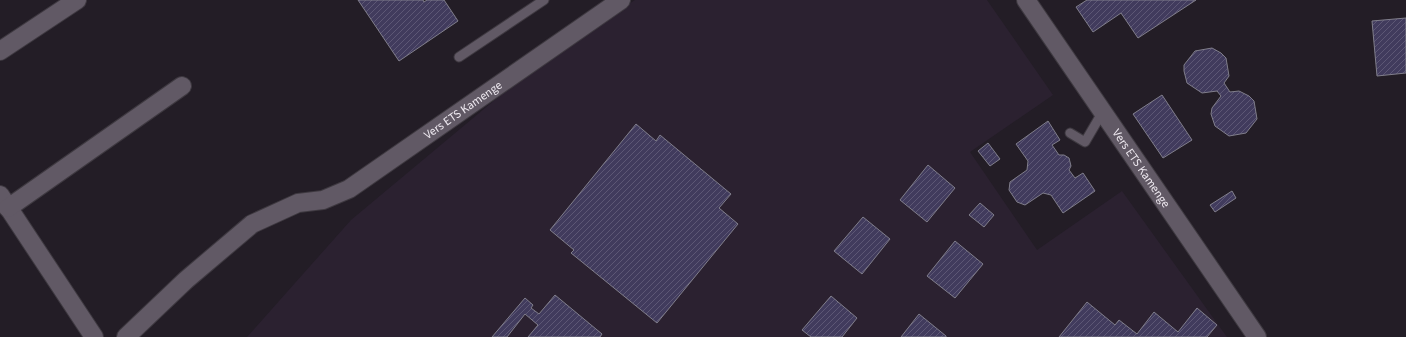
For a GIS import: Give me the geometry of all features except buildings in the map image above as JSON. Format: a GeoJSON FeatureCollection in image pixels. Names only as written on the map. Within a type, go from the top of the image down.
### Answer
{"type":"FeatureCollection","features":[{"type":"Feature","properties":{"kind":"street"},"geometry":{"type":"LineString","coordinates":[[0,51],[77,0]]}},
{"type":"Feature","properties":{"kind":"street","name":"Vers ETS Kamenge"},"geometry":{"type":"LineString","coordinates":[[126,337],[186,280],[252,224],[298,203],[323,200],[349,189],[621,0]]}},
{"type":"Feature","properties":{"kind":"street","name":"Vers ETS Kamenge"},"geometry":{"type":"LineString","coordinates":[[1026,0],[1102,113],[1257,337]]}},
{"type":"Feature","properties":{"kind":"street"},"geometry":{"type":"LineString","coordinates":[[94,337],[4,201],[182,86]]}},
{"type":"Feature","properties":{"kind":"lane"},"geometry":{"type":"LineString","coordinates":[[459,57],[544,0]]}},
{"type":"Feature","properties":{"kind":"lane"},"geometry":{"type":"LineString","coordinates":[[1070,133],[1085,142],[1102,113]]}},
{"type":"Feature","properties":{"kind":"shaded area"},"geometry":{"type":"Polygon","coordinates":[[[635,0],[987,0],[1053,95],[970,152],[1037,250],[1122,191],[1227,337],[247,337],[351,220],[533,68],[635,0]]]}}]}
